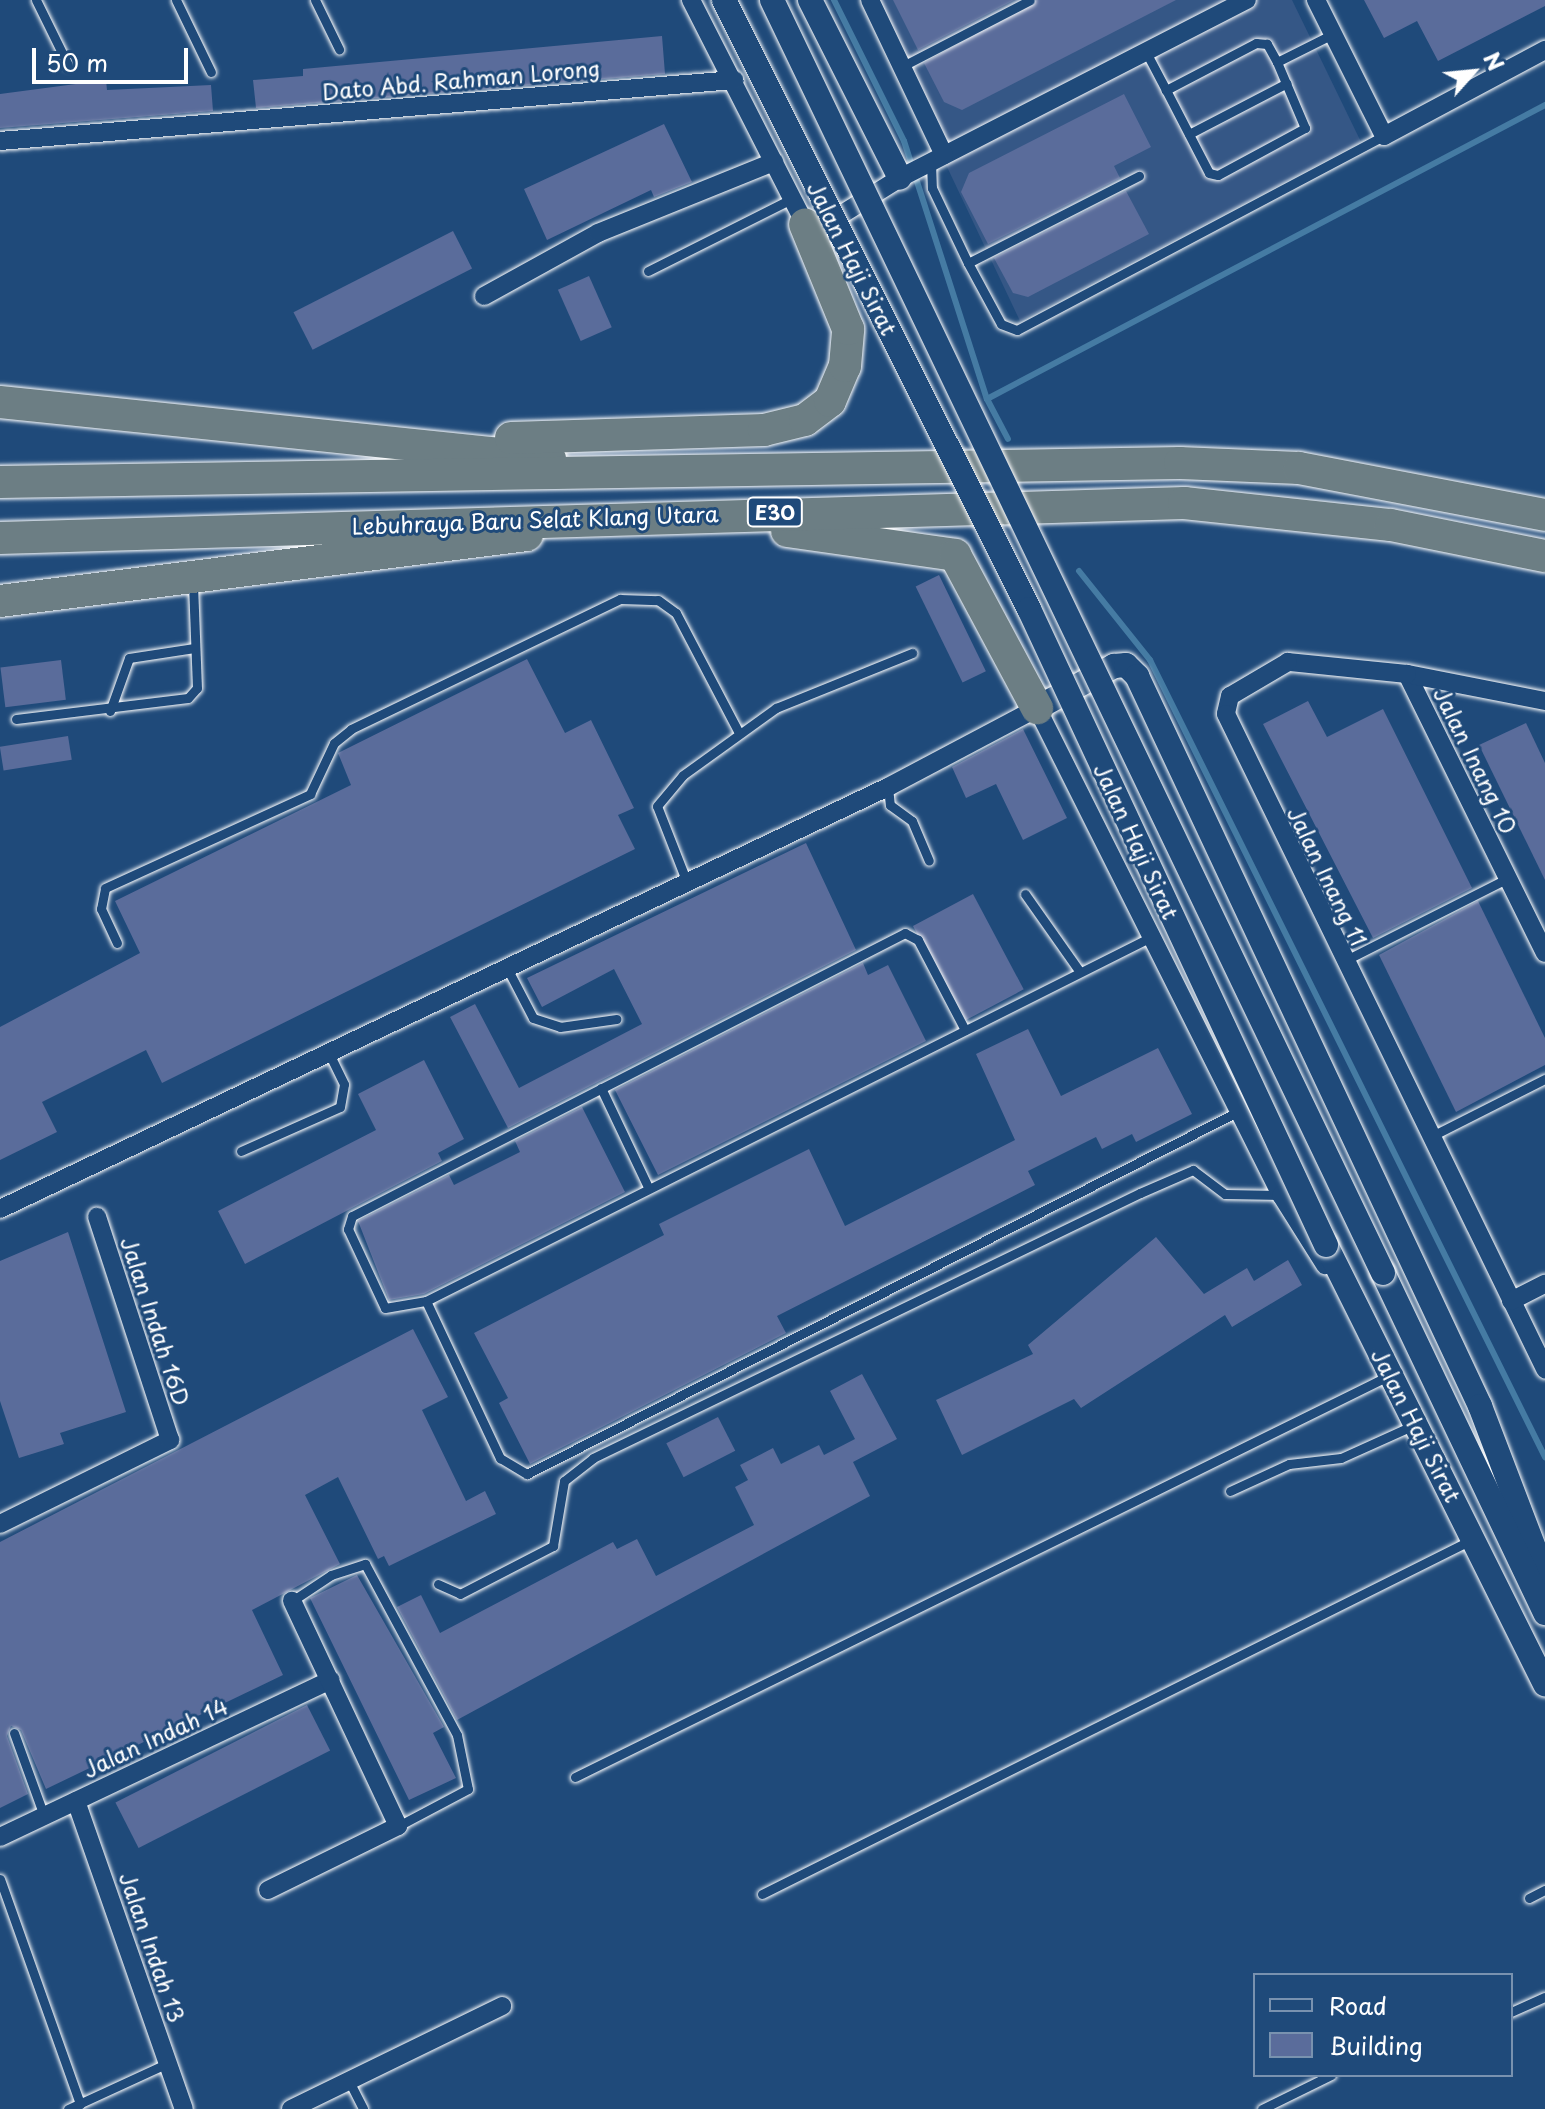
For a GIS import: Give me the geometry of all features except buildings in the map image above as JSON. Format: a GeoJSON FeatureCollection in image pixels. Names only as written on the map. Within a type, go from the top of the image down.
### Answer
{"type":"FeatureCollection","features":[{"type":"Feature","properties":{"kind":"highway"},"geometry":{"type":"LineString","coordinates":[[392,442],[764,430],[805,420],[830,401],[845,366],[848,329],[798,211]]}},
{"type":"Feature","properties":{"kind":"highway"},"geometry":{"type":"LineString","coordinates":[[0,402],[698,474]]}},
{"type":"Feature","properties":{"kind":"highway","name":"Lebuhraya Baru Selat Klang Utara"},"geometry":{"type":"LineString","coordinates":[[0,482],[698,474],[1180,463],[1299,468],[1545,515]]}},
{"type":"Feature","properties":{"kind":"highway","name":"Lebuhraya Baru Selat Klang Utara"},"geometry":{"type":"LineString","coordinates":[[0,538],[671,513],[1184,503],[1391,525],[1545,556]]}},
{"type":"Feature","properties":{"kind":"highway"},"geometry":{"type":"LineString","coordinates":[[0,601],[193,582],[671,513],[955,555],[1037,708]]}},
{"type":"Feature","properties":{"kind":"main road","name":"Jalan Haji Sirat"},"geometry":{"type":"LineString","coordinates":[[724,0],[1029,609],[1326,1245],[1545,1684]]}},
{"type":"Feature","properties":{"kind":"main road","name":"Jalan Haji Sirat"},"geometry":{"type":"LineString","coordinates":[[772,0],[1545,1613]]}},
{"type":"Feature","properties":{"kind":"main road"},"geometry":{"type":"LineString","coordinates":[[810,0],[903,177]]}},
{"type":"Feature","properties":{"kind":"main road"},"geometry":{"type":"LineString","coordinates":[[1037,708],[1114,666],[1126,665],[1137,676],[1480,1406],[1545,1576]]}},
{"type":"Feature","properties":{"kind":"street"},"geometry":{"type":"LineString","coordinates":[[691,0],[798,211],[844,220],[903,177],[1247,0]]}},
{"type":"Feature","properties":{"kind":"street"},"geometry":{"type":"LineString","coordinates":[[870,0],[901,67],[933,161]]}},
{"type":"Feature","properties":{"kind":"street"},"geometry":{"type":"LineString","coordinates":[[1316,0],[1384,136],[1545,50]]}},
{"type":"Feature","properties":{"kind":"street","name":"Dato Abd. Rahman Lorong"},"geometry":{"type":"LineString","coordinates":[[0,141],[734,80]]}},
{"type":"Feature","properties":{"kind":"street"},"geometry":{"type":"LineString","coordinates":[[484,296],[598,233],[774,162]]}},
{"type":"Feature","properties":{"kind":"street","name":"Jalan Inang 11"},"geometry":{"type":"LineString","coordinates":[[1545,701],[1407,674],[1288,662],[1230,696],[1231,733],[1545,1369]]}},
{"type":"Feature","properties":{"kind":"street","name":"Jalan Inang 10"},"geometry":{"type":"LineString","coordinates":[[1407,674],[1545,953]]}},
{"type":"Feature","properties":{"kind":"street"},"geometry":{"type":"LineString","coordinates":[[0,1209],[686,880],[888,787],[1037,708],[1281,1195],[1378,1348]]}},
{"type":"Feature","properties":{"kind":"street","name":"Jalan Indah 16D"},"geometry":{"type":"LineString","coordinates":[[0,1524],[170,1440],[97,1217]]}},
{"type":"Feature","properties":{"kind":"street"},"geometry":{"type":"LineString","coordinates":[[1511,1301],[1545,1284]]}},
{"type":"Feature","properties":{"kind":"street"},"geometry":{"type":"LineString","coordinates":[[268,1890],[398,1826],[292,1601]]}},
{"type":"Feature","properties":{"kind":"street","name":"Jalan Indah 14"},"geometry":{"type":"LineString","coordinates":[[0,1837],[331,1680]]}},
{"type":"Feature","properties":{"kind":"street","name":"Jalan Indah 13"},"geometry":{"type":"LineString","coordinates":[[76,1801],[184,2109]]}},
{"type":"Feature","properties":{"kind":"street"},"geometry":{"type":"LineString","coordinates":[[291,2109],[502,2006]]}},
{"type":"Feature","properties":{"kind":"lane"},"geometry":{"type":"LineString","coordinates":[[36,0],[68,65]]}},
{"type":"Feature","properties":{"kind":"lane"},"geometry":{"type":"LineString","coordinates":[[176,0],[211,72]]}},
{"type":"Feature","properties":{"kind":"lane"},"geometry":{"type":"LineString","coordinates":[[315,0],[339,49]]}},
{"type":"Feature","properties":{"kind":"lane"},"geometry":{"type":"LineString","coordinates":[[901,67],[1030,0]]}},
{"type":"Feature","properties":{"kind":"lane"},"geometry":{"type":"LineString","coordinates":[[1277,62],[1333,34]]}},
{"type":"Feature","properties":{"kind":"lane"},"geometry":{"type":"LineString","coordinates":[[1146,52],[1209,173],[1218,175],[1305,128],[1267,44],[1256,43],[1166,90]]}},
{"type":"Feature","properties":{"kind":"lane"},"geometry":{"type":"LineString","coordinates":[[1189,134],[1287,83]]}},
{"type":"Feature","properties":{"kind":"lane"},"geometry":{"type":"LineString","coordinates":[[933,161],[932,188],[968,263],[1001,324],[1017,330],[1384,136]]}},
{"type":"Feature","properties":{"kind":"lane"},"geometry":{"type":"LineString","coordinates":[[968,263],[1139,176]]}},
{"type":"Feature","properties":{"kind":"lane"},"geometry":{"type":"LineString","coordinates":[[648,271],[798,211]]}},
{"type":"Feature","properties":{"kind":"lane"},"geometry":{"type":"LineString","coordinates":[[16,719],[110,711],[188,698],[197,688],[193,582]]}},
{"type":"Feature","properties":{"kind":"lane"},"geometry":{"type":"LineString","coordinates":[[117,943],[101,909],[105,888],[310,794],[334,743],[351,729],[620,599],[658,600],[676,613],[738,731]]}},
{"type":"Feature","properties":{"kind":"lane"},"geometry":{"type":"LineString","coordinates":[[110,711],[129,658],[194,648]]}},
{"type":"Feature","properties":{"kind":"lane"},"geometry":{"type":"LineString","coordinates":[[686,880],[657,806],[738,731],[912,653]]}},
{"type":"Feature","properties":{"kind":"lane"},"geometry":{"type":"LineString","coordinates":[[888,787],[890,805],[912,821],[929,861]]}},
{"type":"Feature","properties":{"kind":"lane"},"geometry":{"type":"LineString","coordinates":[[1344,961],[1508,878]]}},
{"type":"Feature","properties":{"kind":"lane"},"geometry":{"type":"LineString","coordinates":[[1025,894],[1080,972]]}},
{"type":"Feature","properties":{"kind":"lane"},"geometry":{"type":"LineString","coordinates":[[965,1030],[918,940],[905,933],[352,1216],[348,1229],[385,1308],[426,1301],[1153,936]]}},
{"type":"Feature","properties":{"kind":"lane"},"geometry":{"type":"LineString","coordinates":[[507,968],[533,1018],[560,1027],[616,1019]]}},
{"type":"Feature","properties":{"kind":"lane"},"geometry":{"type":"LineString","coordinates":[[241,1151],[340,1107],[344,1084],[329,1053]]}},
{"type":"Feature","properties":{"kind":"lane"},"geometry":{"type":"LineString","coordinates":[[1430,1137],[1545,1079]]}},
{"type":"Feature","properties":{"kind":"lane"},"geometry":{"type":"LineString","coordinates":[[601,1088],[648,1187]]}},
{"type":"Feature","properties":{"kind":"lane"},"geometry":{"type":"LineString","coordinates":[[426,1301],[500,1458],[527,1474],[1239,1111]]}},
{"type":"Feature","properties":{"kind":"lane"},"geometry":{"type":"LineString","coordinates":[[438,1584],[460,1594],[553,1546],[564,1481],[593,1458],[1140,1193],[1193,1170],[1225,1194],[1281,1195]]}},
{"type":"Feature","properties":{"kind":"lane"},"geometry":{"type":"LineString","coordinates":[[575,1777],[1390,1375]]}},
{"type":"Feature","properties":{"kind":"lane"},"geometry":{"type":"LineString","coordinates":[[1230,1491],[1289,1464],[1341,1458],[1417,1423]]}},
{"type":"Feature","properties":{"kind":"lane"},"geometry":{"type":"LineString","coordinates":[[762,1894],[1474,1538]]}},
{"type":"Feature","properties":{"kind":"lane"},"geometry":{"type":"LineString","coordinates":[[292,1601],[341,1571],[365,1564],[373,1570],[457,1735],[468,1789],[398,1826]]}},
{"type":"Feature","properties":{"kind":"lane"},"geometry":{"type":"LineString","coordinates":[[14,1733],[44,1816]]}},
{"type":"Feature","properties":{"kind":"lane"},"geometry":{"type":"LineString","coordinates":[[0,1879],[80,2104]]}},
{"type":"Feature","properties":{"kind":"lane"},"geometry":{"type":"LineString","coordinates":[[1529,1898],[1545,1890]]}},
{"type":"Feature","properties":{"kind":"lane"},"geometry":{"type":"LineString","coordinates":[[1513,2011],[1545,1997]]}},
{"type":"Feature","properties":{"kind":"lane"},"geometry":{"type":"LineString","coordinates":[[68,2109],[168,2063]]}},
{"type":"Feature","properties":{"kind":"lane"},"geometry":{"type":"LineString","coordinates":[[1262,2109],[1327,2077]]}},
{"type":"Feature","properties":{"kind":"lane"},"geometry":{"type":"LineString","coordinates":[[349,2081],[363,2109]]}},
{"type":"Feature","properties":{"kind":"shaded area"},"geometry":{"type":"Polygon","coordinates":[[[868,0],[1292,0],[1361,142],[1020,321],[868,0]]]}},
{"type":"Feature","properties":{"kind":"waterway"},"geometry":{"type":"LineString","coordinates":[[834,0],[904,141],[987,399],[1545,105]]}},
{"type":"Feature","properties":{"kind":"waterway"},"geometry":{"type":"LineString","coordinates":[[987,399],[1008,439]]}},
{"type":"Feature","properties":{"kind":"waterway"},"geometry":{"type":"LineString","coordinates":[[1079,571],[1150,660],[1545,1457]]}}]}
